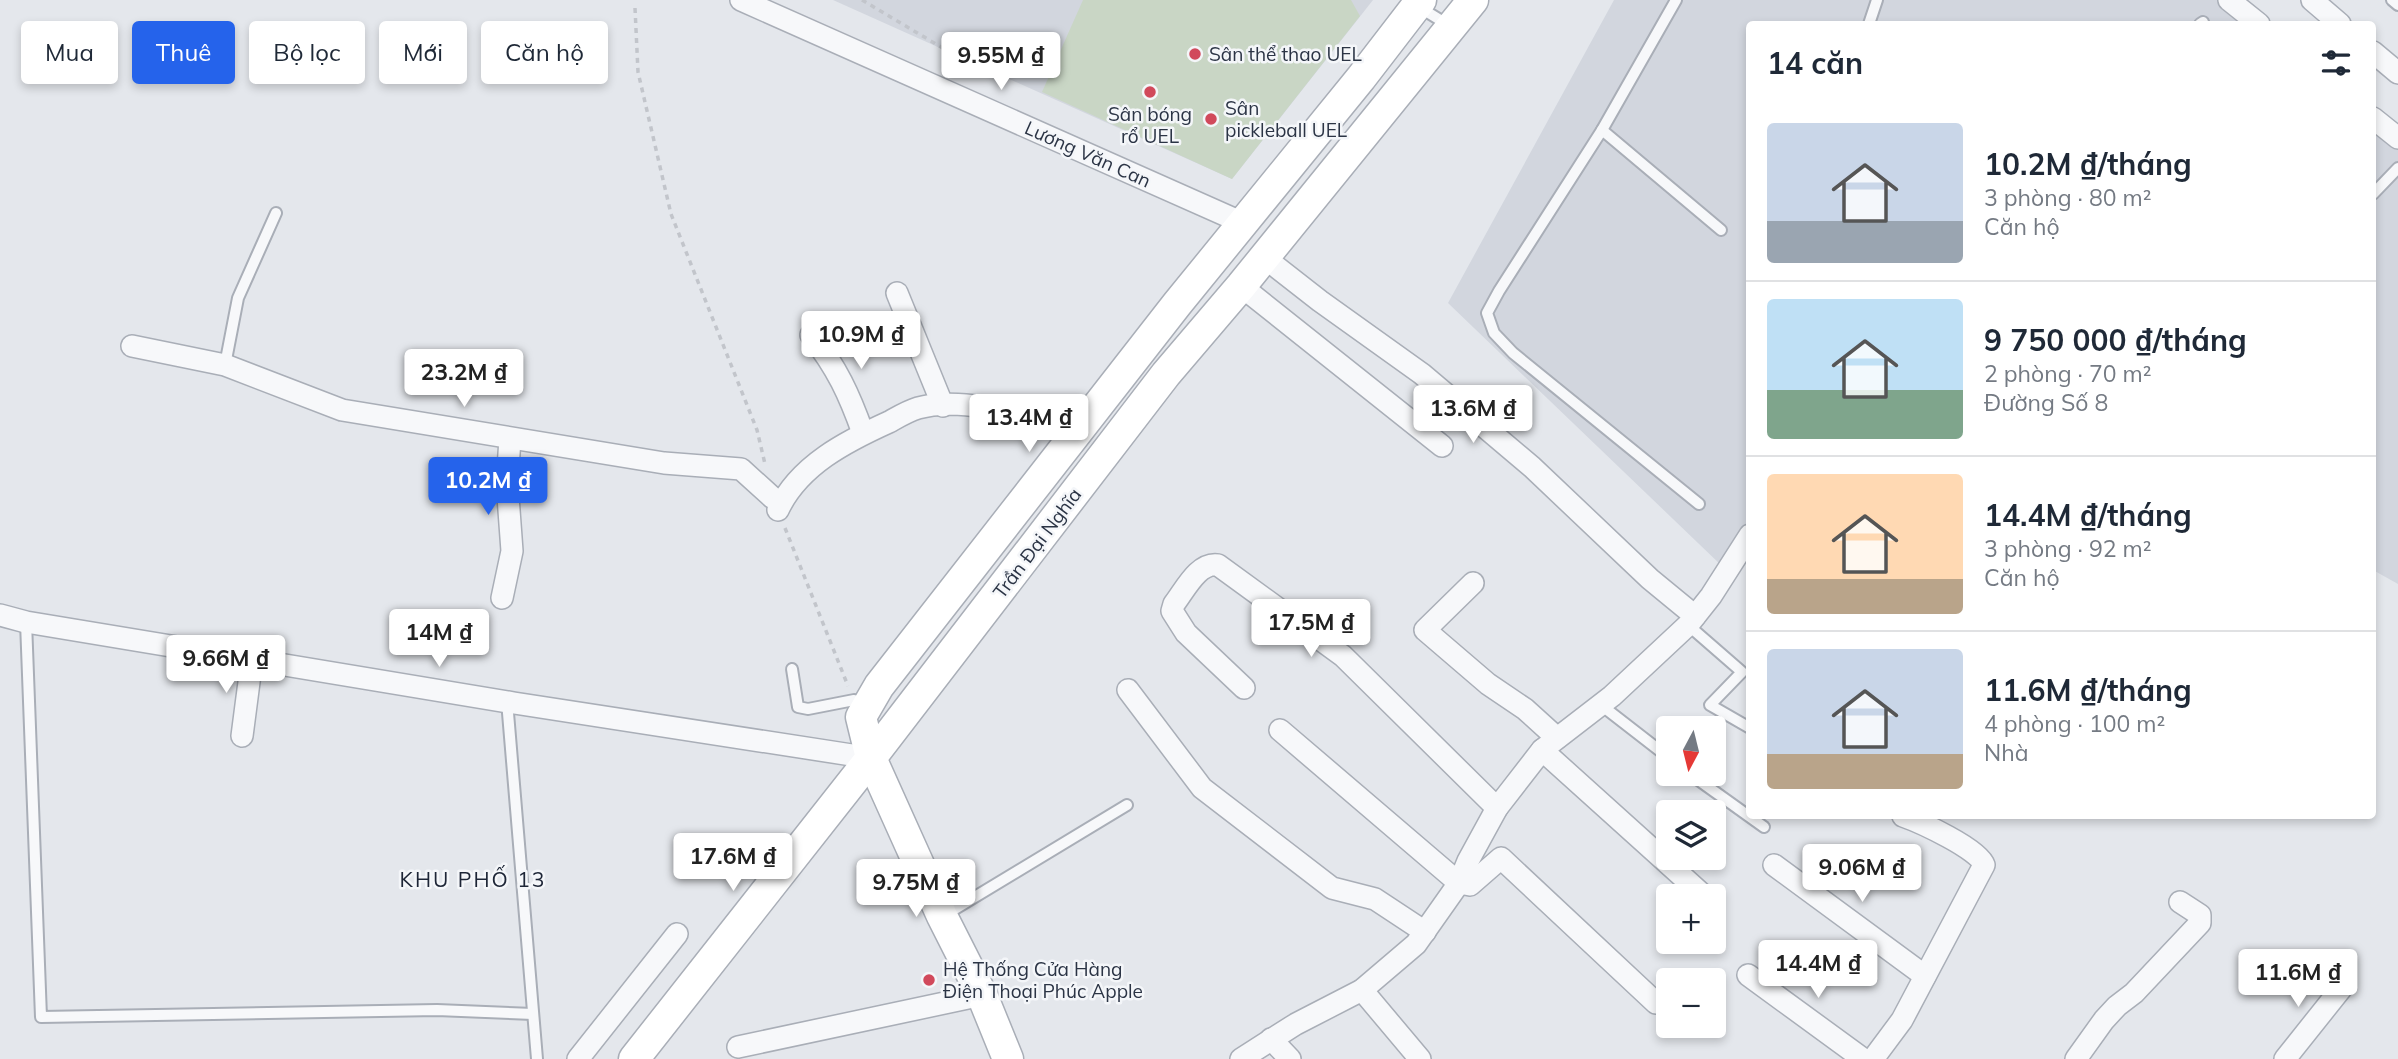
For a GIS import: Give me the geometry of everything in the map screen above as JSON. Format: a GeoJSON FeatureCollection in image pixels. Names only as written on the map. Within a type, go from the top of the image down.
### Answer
{"type":"FeatureCollection","features":[{"type":"Feature","properties":{"kind":"street","name":"Lương Văn Can"},"geometry":{"type":"LineString","coordinates":[[741,0],[1243,223]]}},
{"type":"Feature","properties":{"kind":"street","name":"Trần Đại Nghĩa"},"geometry":{"type":"LineString","coordinates":[[634,1059],[872,758],[1184,352],[1265,258],[1473,0]]}},
{"type":"Feature","properties":{"kind":"street"},"geometry":{"type":"LineString","coordinates":[[2229,0],[2255,21]]}},
{"type":"Feature","properties":{"kind":"street"},"geometry":{"type":"LineString","coordinates":[[2312,0],[2336,21]]}},
{"type":"Feature","properties":{"kind":"street","name":"Trần Đại Nghĩa"},"geometry":{"type":"LineString","coordinates":[[858,709],[879,686],[1158,329],[1362,79],[1414,2]]}},
{"type":"Feature","properties":{"kind":"street"},"geometry":{"type":"LineString","coordinates":[[2376,55],[2398,73]]}},
{"type":"Feature","properties":{"kind":"street"},"geometry":{"type":"LineString","coordinates":[[2376,120],[2398,138]]}},
{"type":"Feature","properties":{"kind":"street"},"geometry":{"type":"LineString","coordinates":[[1265,258],[1422,374],[1532,467],[1691,621]]}},
{"type":"Feature","properties":{"kind":"street"},"geometry":{"type":"LineString","coordinates":[[1241,286],[1442,446]]}},
{"type":"Feature","properties":{"kind":"street"},"geometry":{"type":"LineString","coordinates":[[897,293],[943,405]]}},
{"type":"Feature","properties":{"kind":"street"},"geometry":{"type":"LineString","coordinates":[[1158,329],[1184,352]]}},
{"type":"Feature","properties":{"kind":"street"},"geometry":{"type":"LineString","coordinates":[[811,335],[832,362],[850,396],[863,433]]}},
{"type":"Feature","properties":{"kind":"street"},"geometry":{"type":"LineString","coordinates":[[132,346],[225,365],[342,410],[664,463],[741,469],[776,504],[799,479],[843,443],[919,408],[954,404],[1019,412]]}},
{"type":"Feature","properties":{"kind":"street"},"geometry":{"type":"LineString","coordinates":[[502,598],[512,551],[507,483],[510,439]]}},
{"type":"Feature","properties":{"kind":"street"},"geometry":{"type":"LineString","coordinates":[[1241,1059],[1296,1024],[1362,990],[1416,944],[1459,883],[1497,808],[1549,744],[1601,705],[1667,647],[1691,621],[1746,541]]}},
{"type":"Feature","properties":{"kind":"street"},"geometry":{"type":"LineString","coordinates":[[1244,688],[1186,633],[1172,611],[1174,604],[1202,569],[1211,564],[1218,565],[1343,656],[1497,808]]}},
{"type":"Feature","properties":{"kind":"street"},"geometry":{"type":"LineString","coordinates":[[1473,583],[1425,630],[1488,684],[1525,709],[1549,744],[1692,884]]}},
{"type":"Feature","properties":{"kind":"street"},"geometry":{"type":"LineString","coordinates":[[0,615],[26,622],[506,701],[872,758]]}},
{"type":"Feature","properties":{"kind":"street"},"geometry":{"type":"LineString","coordinates":[[242,736],[252,659]]}},
{"type":"Feature","properties":{"kind":"street"},"geometry":{"type":"LineString","coordinates":[[1128,690],[1202,788],[1332,888],[1374,899],[1425,932]]}},
{"type":"Feature","properties":{"kind":"street"},"geometry":{"type":"LineString","coordinates":[[858,709],[872,758],[942,916],[982,995],[1008,1059]]}},
{"type":"Feature","properties":{"kind":"street"},"geometry":{"type":"LineString","coordinates":[[1280,730],[1459,883],[1470,885],[1501,858],[1656,1003]]}},
{"type":"Feature","properties":{"kind":"street"},"geometry":{"type":"LineString","coordinates":[[1873,1059],[1902,1020],[1984,862],[1954,841],[1913,819]]}},
{"type":"Feature","properties":{"kind":"street"},"geometry":{"type":"LineString","coordinates":[[1774,865],[1925,976]]}},
{"type":"Feature","properties":{"kind":"street"},"geometry":{"type":"LineString","coordinates":[[2076,1059],[2111,1013],[2134,993],[2200,923],[2200,915],[2180,902]]}},
{"type":"Feature","properties":{"kind":"street"},"geometry":{"type":"LineString","coordinates":[[578,1059],[677,934]]}},
{"type":"Feature","properties":{"kind":"street"},"geometry":{"type":"LineString","coordinates":[[1748,975],[1863,1059]]}},
{"type":"Feature","properties":{"kind":"street"},"geometry":{"type":"LineString","coordinates":[[2285,1059],[2344,985]]}},
{"type":"Feature","properties":{"kind":"street"},"geometry":{"type":"LineString","coordinates":[[1362,990],[1420,1059]]}},
{"type":"Feature","properties":{"kind":"street"},"geometry":{"type":"LineString","coordinates":[[738,1047],[982,995]]}},
{"type":"Feature","properties":{"kind":"street"},"geometry":{"type":"LineString","coordinates":[[1271,1039],[1290,1059]]}},
{"type":"Feature","properties":{"kind":"lane"},"geometry":{"type":"LineString","coordinates":[[1676,0],[1602,130],[1487,313],[1494,333],[1513,353],[1699,504]]}},
{"type":"Feature","properties":{"kind":"lane"},"geometry":{"type":"LineString","coordinates":[[1870,21],[1877,0]]}},
{"type":"Feature","properties":{"kind":"lane"},"geometry":{"type":"LineString","coordinates":[[2392,0],[2398,5]]}},
{"type":"Feature","properties":{"kind":"lane"},"geometry":{"type":"LineString","coordinates":[[1414,2],[1452,27]]}},
{"type":"Feature","properties":{"kind":"lane"},"geometry":{"type":"LineString","coordinates":[[1602,130],[1721,230]]}},
{"type":"Feature","properties":{"kind":"lane"},"geometry":{"type":"LineString","coordinates":[[2376,191],[2398,168]]}},
{"type":"Feature","properties":{"kind":"lane"},"geometry":{"type":"LineString","coordinates":[[225,365],[238,298],[276,212]]}},
{"type":"Feature","properties":{"kind":"lane"},"geometry":{"type":"LineString","coordinates":[[1691,621],[1742,672],[1710,705],[1746,726]]}},
{"type":"Feature","properties":{"kind":"lane"},"geometry":{"type":"LineString","coordinates":[[26,622],[41,1017],[437,1010],[533,1014]]}},
{"type":"Feature","properties":{"kind":"lane"},"geometry":{"type":"LineString","coordinates":[[792,669],[797,707],[858,709]]}},
{"type":"Feature","properties":{"kind":"lane"},"geometry":{"type":"LineString","coordinates":[[506,701],[537,1059]]}},
{"type":"Feature","properties":{"kind":"lane"},"geometry":{"type":"LineString","coordinates":[[1601,705],[1656,748]]}},
{"type":"Feature","properties":{"kind":"lane"},"geometry":{"type":"LineString","coordinates":[[1707,786],[1746,814]]}},
{"type":"Feature","properties":{"kind":"lane"},"geometry":{"type":"LineString","coordinates":[[942,916],[1127,805]]}},
{"type":"Feature","properties":{"kind":"lane"},"geometry":{"type":"LineString","coordinates":[[1753,819],[1764,827]]}},
{"type":"Feature","properties":{"kind":"path"},"geometry":{"type":"LineString","coordinates":[[862,0],[946,50],[959,66],[980,106]]}},
{"type":"Feature","properties":{"kind":"path"},"geometry":{"type":"LineString","coordinates":[[635,8],[638,72],[671,214],[757,430],[776,504],[858,709]]}},
{"type":"Feature","properties":{"kind":"shaded area","name":"Sân thể thao UEL"},"geometry":{"type":"Polygon","coordinates":[[[833,0],[1373,0],[1232,179],[833,0]]]}},
{"type":"Feature","properties":{"kind":"shaded area"},"geometry":{"type":"Polygon","coordinates":[[[1614,0],[2222,0],[2247,21],[1746,21],[1746,532],[1723,567],[1448,303],[1614,0]]]}},
{"type":"Feature","properties":{"kind":"shaded area"},"geometry":{"type":"Polygon","coordinates":[[[2376,131],[2398,149],[2398,584],[2376,572],[2376,131]]]}},
{"type":"Feature","properties":{"kind":"green space","name":"Sân thể thao UEL"},"geometry":{"type":"Polygon","coordinates":[[[1083,0],[1351,0],[1360,16],[1232,179],[1042,92],[1083,0]]]}},
{"type":"Feature","properties":{"kind":"place","name":"Sân thể thao UEL"},"geometry":{"type":"Point","coordinates":[1195,54]}},
{"type":"Feature","properties":{"kind":"place","name":"Sân bóng rổ UEL"},"geometry":{"type":"Point","coordinates":[1150,92]}},
{"type":"Feature","properties":{"kind":"place","name":"Sân pickleball UEL"},"geometry":{"type":"Point","coordinates":[1211,119]}},
{"type":"Feature","properties":{"kind":"place","name":"Hệ Thống Cửa Hàng Điện Thoại Phúc Apple"},"geometry":{"type":"Point","coordinates":[929,980]}},
{"type":"Feature","properties":{"kind":"district","name":"KHU PHỐ 13"},"geometry":{"type":"Point","coordinates":[473,880]}}]}
